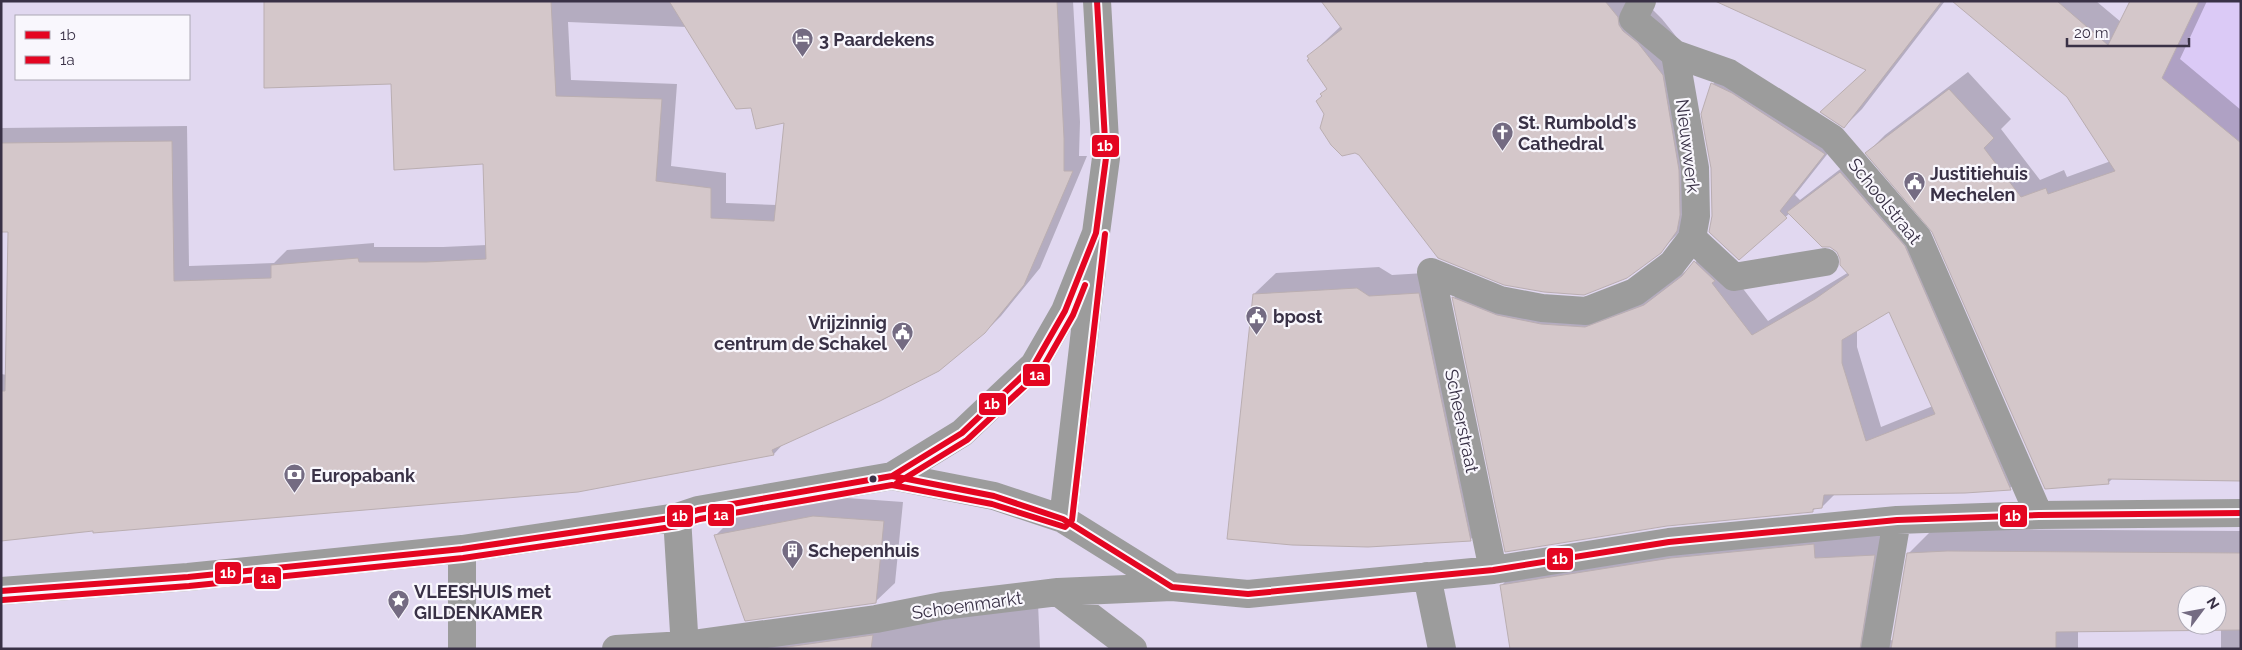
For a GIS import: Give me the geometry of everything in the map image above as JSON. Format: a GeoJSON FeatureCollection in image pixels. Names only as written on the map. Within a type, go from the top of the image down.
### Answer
{"type":"FeatureCollection","features":[{"type":"Feature","properties":{"kind":"street"},"geometry":{"type":"LineString","coordinates":[[1064,519],[1106,158],[1097,1]]}},
{"type":"Feature","properties":{"kind":"street"},"geometry":{"type":"LineString","coordinates":[[1642,1],[1633,19],[1675,54]]}},
{"type":"Feature","properties":{"kind":"street","name":"Nieuwwerk"},"geometry":{"type":"LineString","coordinates":[[1431,272],[1500,300],[1542,308],[1586,311],[1635,292],[1672,264],[1692,238],[1696,216],[1695,168],[1675,54]]}},
{"type":"Feature","properties":{"kind":"street","name":"Schoolstraat"},"geometry":{"type":"LineString","coordinates":[[1675,54],[1729,73],[1832,138],[1918,238],[2039,515]]}},
{"type":"Feature","properties":{"kind":"street"},"geometry":{"type":"LineString","coordinates":[[1,591],[188,577],[462,549],[688,514],[892,476],[962,432],[1034,365],[1066,311],[1096,233]]}},
{"type":"Feature","properties":{"kind":"street"},"geometry":{"type":"LineString","coordinates":[[1692,238],[1734,276],[1825,262]]}},
{"type":"Feature","properties":{"kind":"street","name":"Scheerstraat"},"geometry":{"type":"LineString","coordinates":[[1431,272],[1494,570]]}},
{"type":"Feature","properties":{"kind":"street"},"geometry":{"type":"LineString","coordinates":[[892,476],[994,496],[1064,519],[1172,588]]}},
{"type":"Feature","properties":{"kind":"street","name":"Schoenmarkt"},"geometry":{"type":"LineString","coordinates":[[616,649],[685,647],[876,619],[942,606],[1058,592],[1172,588],[1248,594],[1494,570],[1669,542],[1897,520],[2039,515],[2241,513]]}},
{"type":"Feature","properties":{"kind":"street"},"geometry":{"type":"LineString","coordinates":[[685,647],[688,514]]}},
{"type":"Feature","properties":{"kind":"street"},"geometry":{"type":"LineString","coordinates":[[1875,649],[1897,520]]}},
{"type":"Feature","properties":{"kind":"street"},"geometry":{"type":"LineString","coordinates":[[462,549],[462,649]]}},
{"type":"Feature","properties":{"kind":"street"},"geometry":{"type":"LineString","coordinates":[[1427,576],[1442,649]]}},
{"type":"Feature","properties":{"kind":"street"},"geometry":{"type":"LineString","coordinates":[[1058,592],[1121,644]]}},
{"type":"Feature","properties":{"kind":"shaded area"},"geometry":{"type":"Polygon","coordinates":[[[2130,1],[2241,1],[2241,143],[2115,171],[2067,97],[2108,45],[2130,1]]]}},
{"type":"Feature","properties":{"kind":"building"},"geometry":{"type":"Polygon","coordinates":[[[264,1],[551,1],[556,96],[662,99],[656,181],[711,188],[711,218],[774,221],[784,123],[756,129],[751,108],[736,109],[669,1],[1057,1],[1064,171],[1073,171],[1024,285],[985,333],[939,371],[880,401],[772,450],[774,455],[578,492],[93,533],[93,531],[1,541],[1,391],[5,391],[8,232],[1,232],[1,143],[172,141],[174,281],[271,278],[271,265],[358,258],[359,262],[426,262],[486,259],[483,164],[394,170],[391,84],[264,88],[264,1]]]}},
{"type":"Feature","properties":{"kind":"building","name":"St. Rumbold's Cathedral"},"geometry":{"type":"Polygon","coordinates":[[[1321,1],[1605,1],[1618,17],[1619,25],[1623,31],[1638,43],[1663,75],[1679,170],[1680,215],[1677,231],[1661,253],[1627,278],[1584,295],[1544,292],[1504,285],[1438,258],[1359,155],[1355,153],[1342,156],[1331,145],[1320,128],[1324,114],[1316,101],[1322,96],[1320,94],[1327,89],[1307,60],[1309,59],[1307,56],[1342,29],[1321,1]]]}},
{"type":"Feature","properties":{"kind":"building"},"geometry":{"type":"Polygon","coordinates":[[[1715,1],[1942,1],[1844,128],[1820,112],[1866,70],[1715,1]]]}},
{"type":"Feature","properties":{"kind":"building"},"geometry":{"type":"Polygon","coordinates":[[[1952,1],[2057,1],[2108,45],[2130,1],[2199,1],[2162,78],[2241,143],[2241,481],[2108,479],[2109,484],[2045,489],[1932,232],[1865,153],[1949,89],[1994,138],[1984,148],[2021,197],[2046,188],[2048,194],[2115,171],[2067,97],[1952,1]]]}},
{"type":"Feature","properties":{"kind":"building"},"geometry":{"type":"Polygon","coordinates":[[[1711,83],[1732,93],[1825,154],[1780,211],[1787,218],[1739,260],[1709,232],[1712,216],[1711,168],[1701,114],[1711,83]]]}},
{"type":"Feature","properties":{"kind":"building"},"geometry":{"type":"Polygon","coordinates":[[[1840,172],[1905,246],[2011,490],[1965,493],[1824,495],[1822,508],[1813,509],[1813,512],[1667,526],[1505,552],[1452,297],[1497,315],[1541,324],[1585,327],[1644,305],[1682,276],[1694,261],[1715,281],[1712,283],[1752,335],[1815,299],[1849,275],[1840,265],[1837,252],[1830,247],[1822,247],[1787,212],[1840,172]],[[1889,312],[1842,340],[1842,363],[1866,441],[1935,414],[1889,312]]]}},
{"type":"Feature","properties":{"kind":"building"},"geometry":{"type":"Polygon","coordinates":[[[1357,288],[1369,296],[1419,293],[1471,541],[1368,547],[1292,545],[1227,539],[1253,294],[1357,288]]]}},
{"type":"Feature","properties":{"kind":"building","name":"Schepenhuis"},"geometry":{"type":"Polygon","coordinates":[[[813,516],[884,521],[876,603],[745,621],[714,535],[813,516]]]}},
{"type":"Feature","properties":{"kind":"building"},"geometry":{"type":"Polygon","coordinates":[[[1814,544],[1815,558],[1875,555],[1860,649],[1510,649],[1500,585],[1671,558],[1814,544]]]}},
{"type":"Feature","properties":{"kind":"building"},"geometry":{"type":"Polygon","coordinates":[[[1947,551],[2241,553],[2241,630],[2227,630],[2227,585],[2177,585],[2177,631],[2056,632],[2056,649],[1891,649],[1907,553],[1947,551]]]}},
{"type":"Feature","properties":{"kind":"building"},"geometry":{"type":"Polygon","coordinates":[[[873,635],[871,649],[773,649],[873,635]]]}},
{"type":"Feature","properties":{"kind":"transit line","name":"1b"},"geometry":{"type":"LineString","coordinates":[[871,480],[892,476],[962,433],[1034,365],[1065,311],[1096,233],[1106,158],[1097,1]]}},
{"type":"Feature","properties":{"kind":"transit line","name":"1a"},"geometry":{"type":"LineString","coordinates":[[2,600],[189,586],[463,558],[678,526],[700,519],[892,485],[992,504],[1065,527],[1072,520],[1105,234]]}},
{"type":"Feature","properties":{"kind":"transit line","name":"1a"},"geometry":{"type":"LineString","coordinates":[[897,483],[967,440],[1041,371],[1073,315],[1085,285]]}},
{"type":"Feature","properties":{"kind":"transit line","name":"1b"},"geometry":{"type":"LineString","coordinates":[[1,591],[188,577],[462,549],[677,517],[698,510],[892,476],[994,496],[1063,519],[1172,587],[1248,594],[1493,570],[1669,542],[1897,520],[2039,515],[2241,513]]}},
{"type":"Feature","properties":{"kind":"place","name":"3 Paardekens"},"geometry":{"type":"Point","coordinates":[803,58]}},
{"type":"Feature","properties":{"kind":"place","name":"St. Rumbold's Cathedral"},"geometry":{"type":"Point","coordinates":[1502,151]}},
{"type":"Feature","properties":{"kind":"place","name":"Justitiehuis Mechelen"},"geometry":{"type":"Point","coordinates":[1914,202]}},
{"type":"Feature","properties":{"kind":"place","name":"bpost"},"geometry":{"type":"Point","coordinates":[1257,335]}},
{"type":"Feature","properties":{"kind":"place","name":"Vrijzinnig centrum de Schakel"},"geometry":{"type":"Point","coordinates":[903,351]}},
{"type":"Feature","properties":{"kind":"place","name":"Europabank"},"geometry":{"type":"Point","coordinates":[295,494]}},
{"type":"Feature","properties":{"kind":"place","name":"Schepenhuis"},"geometry":{"type":"Point","coordinates":[792,569]}},
{"type":"Feature","properties":{"kind":"place","name":"VLEESHUIS met GILDENKAMER"},"geometry":{"type":"Point","coordinates":[398,620]}}]}
